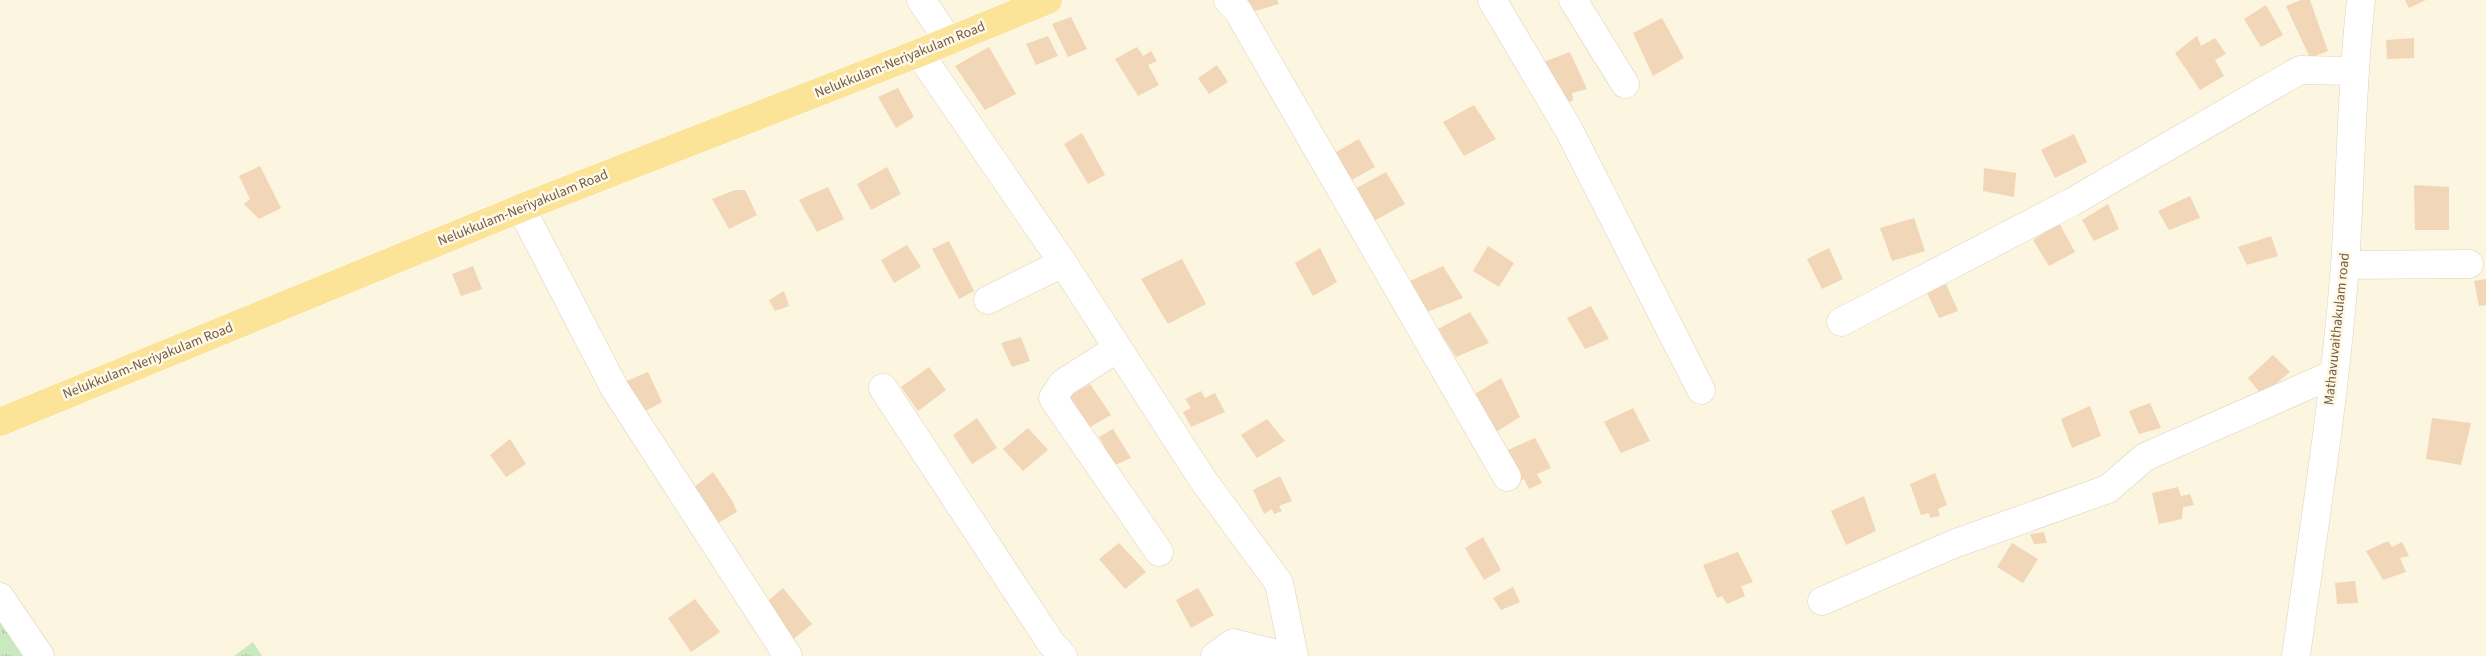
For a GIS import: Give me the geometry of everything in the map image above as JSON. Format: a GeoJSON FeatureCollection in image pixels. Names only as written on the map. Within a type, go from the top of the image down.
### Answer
{"type":"FeatureCollection","features":[{"type":"Feature","properties":{"kind":"main road","name":"Nelukkulam-Neriyakulam Road"},"geometry":{"type":"LineString","coordinates":[[0,422],[521,208],[919,53],[1048,0]]}},
{"type":"Feature","properties":{"kind":"street"},"geometry":{"type":"LineString","coordinates":[[921,0],[949,41]]}},
{"type":"Feature","properties":{"kind":"street"},"geometry":{"type":"LineString","coordinates":[[1228,0],[1238,11],[1507,477]]}},
{"type":"Feature","properties":{"kind":"street"},"geometry":{"type":"LineString","coordinates":[[1492,0],[1569,130],[1700,390]]}},
{"type":"Feature","properties":{"kind":"street"},"geometry":{"type":"LineString","coordinates":[[1573,0],[1625,84]]}},
{"type":"Feature","properties":{"kind":"street","name":"Mathavuvaithakulam road"},"geometry":{"type":"LineString","coordinates":[[2296,656],[2334,374],[2344,265],[2353,71],[2360,0]]}},
{"type":"Feature","properties":{"kind":"street"},"geometry":{"type":"LineString","coordinates":[[919,53],[1063,264],[1203,480],[1279,583],[1294,656]]}},
{"type":"Feature","properties":{"kind":"street"},"geometry":{"type":"LineString","coordinates":[[1841,322],[2072,202],[2300,70],[2353,71]]}},
{"type":"Feature","properties":{"kind":"street"},"geometry":{"type":"LineString","coordinates":[[521,208],[616,389],[788,656]]}},
{"type":"Feature","properties":{"kind":"street"},"geometry":{"type":"LineString","coordinates":[[988,300],[1063,264]]}},
{"type":"Feature","properties":{"kind":"street"},"geometry":{"type":"LineString","coordinates":[[2344,265],[2470,264]]}},
{"type":"Feature","properties":{"kind":"street"},"geometry":{"type":"LineString","coordinates":[[1118,348],[1063,383],[1053,398],[1159,552]]}},
{"type":"Feature","properties":{"kind":"street"},"geometry":{"type":"LineString","coordinates":[[1822,601],[1956,543],[2108,489],[2145,457],[2334,374]]}},
{"type":"Feature","properties":{"kind":"street"},"geometry":{"type":"LineString","coordinates":[[883,388],[1045,635],[1063,656]]}},
{"type":"Feature","properties":{"kind":"street"},"geometry":{"type":"LineString","coordinates":[[0,597],[40,656]]}},
{"type":"Feature","properties":{"kind":"street"},"geometry":{"type":"LineString","coordinates":[[1216,656],[1233,643],[1286,656]]}},
{"type":"Feature","properties":{"kind":"green space"},"geometry":{"type":"Polygon","coordinates":[[[5,619],[33,656],[0,656],[0,622],[5,619]]]}},
{"type":"Feature","properties":{"kind":"green space"},"geometry":{"type":"Polygon","coordinates":[[[253,642],[262,656],[234,656],[253,642]]]}},
{"type":"Feature","properties":{"kind":"building"},"geometry":{"type":"Polygon","coordinates":[[[1241,0],[1277,0],[1279,4],[1248,13],[1241,0]]]}},
{"type":"Feature","properties":{"kind":"building"},"geometry":{"type":"Polygon","coordinates":[[[2301,0],[2310,0],[2328,51],[2310,58],[2286,6],[2301,0]]]}},
{"type":"Feature","properties":{"kind":"building"},"geometry":{"type":"Polygon","coordinates":[[[2405,0],[2426,0],[2409,8],[2405,0]]]}},
{"type":"Feature","properties":{"kind":"building"},"geometry":{"type":"Polygon","coordinates":[[[2266,5],[2283,35],[2261,47],[2244,19],[2266,5]]]}},
{"type":"Feature","properties":{"kind":"building"},"geometry":{"type":"Polygon","coordinates":[[[1071,17],[1087,49],[1068,57],[1052,24],[1071,17]]]}},
{"type":"Feature","properties":{"kind":"building"},"geometry":{"type":"Polygon","coordinates":[[[1662,18],[1684,58],[1653,76],[1633,33],[1662,18]]]}},
{"type":"Feature","properties":{"kind":"building"},"geometry":{"type":"Polygon","coordinates":[[[1048,36],[1058,56],[1036,65],[1026,44],[1048,36]]]}},
{"type":"Feature","properties":{"kind":"building"},"geometry":{"type":"Polygon","coordinates":[[[2197,36],[2201,46],[2215,38],[2226,54],[2215,60],[2224,76],[2200,90],[2175,53],[2197,36]]]}},
{"type":"Feature","properties":{"kind":"building"},"geometry":{"type":"Polygon","coordinates":[[[2414,38],[2414,58],[2387,59],[2386,40],[2414,38]]]}},
{"type":"Feature","properties":{"kind":"building"},"geometry":{"type":"Polygon","coordinates":[[[989,47],[1016,94],[985,110],[955,66],[989,47]]]}},
{"type":"Feature","properties":{"kind":"building"},"geometry":{"type":"Polygon","coordinates":[[[1137,47],[1143,56],[1151,51],[1157,61],[1148,65],[1159,85],[1138,96],[1115,59],[1137,47]]]}},
{"type":"Feature","properties":{"kind":"building"},"geometry":{"type":"Polygon","coordinates":[[[1570,52],[1587,89],[1572,93],[1573,101],[1562,103],[1538,64],[1570,52]]]}},
{"type":"Feature","properties":{"kind":"building"},"geometry":{"type":"Polygon","coordinates":[[[1217,65],[1228,82],[1209,94],[1198,78],[1217,65]]]}},
{"type":"Feature","properties":{"kind":"building"},"geometry":{"type":"Polygon","coordinates":[[[898,88],[914,117],[896,128],[878,97],[898,88]]]}},
{"type":"Feature","properties":{"kind":"building"},"geometry":{"type":"Polygon","coordinates":[[[1474,105],[1496,139],[1464,156],[1443,122],[1474,105]]]}},
{"type":"Feature","properties":{"kind":"building"},"geometry":{"type":"Polygon","coordinates":[[[1082,133],[1105,175],[1088,184],[1064,144],[1082,133]]]}},
{"type":"Feature","properties":{"kind":"building"},"geometry":{"type":"Polygon","coordinates":[[[2074,134],[2087,162],[2055,178],[2041,150],[2074,134]]]}},
{"type":"Feature","properties":{"kind":"building"},"geometry":{"type":"Polygon","coordinates":[[[1359,139],[1375,167],[1348,182],[1329,156],[1359,139]]]}},
{"type":"Feature","properties":{"kind":"building"},"geometry":{"type":"Polygon","coordinates":[[[260,166],[281,208],[259,219],[244,204],[250,199],[239,176],[260,166]]]}},
{"type":"Feature","properties":{"kind":"building"},"geometry":{"type":"Polygon","coordinates":[[[887,167],[901,194],[871,210],[857,184],[887,167]]]}},
{"type":"Feature","properties":{"kind":"building"},"geometry":{"type":"Polygon","coordinates":[[[1984,168],[2016,173],[2014,197],[1983,191],[1984,168]]]}},
{"type":"Feature","properties":{"kind":"building"},"geometry":{"type":"Polygon","coordinates":[[[1386,172],[1405,204],[1372,222],[1353,190],[1386,172]]]}},
{"type":"Feature","properties":{"kind":"building"},"geometry":{"type":"Polygon","coordinates":[[[2414,185],[2449,187],[2449,230],[2415,230],[2414,185]]]}},
{"type":"Feature","properties":{"kind":"building"},"geometry":{"type":"Polygon","coordinates":[[[828,187],[844,219],[817,232],[799,200],[828,187]]]}},
{"type":"Feature","properties":{"kind":"building"},"geometry":{"type":"Polygon","coordinates":[[[735,190],[745,190],[757,215],[729,229],[712,199],[735,190]]]}},
{"type":"Feature","properties":{"kind":"building"},"geometry":{"type":"Polygon","coordinates":[[[2190,196],[2200,218],[2169,230],[2158,211],[2190,196]]]}},
{"type":"Feature","properties":{"kind":"building"},"geometry":{"type":"Polygon","coordinates":[[[2108,204],[2119,229],[2094,241],[2082,220],[2108,204]]]}},
{"type":"Feature","properties":{"kind":"building"},"geometry":{"type":"Polygon","coordinates":[[[1914,218],[1925,251],[1892,261],[1880,228],[1914,218]]]}},
{"type":"Feature","properties":{"kind":"building"},"geometry":{"type":"Polygon","coordinates":[[[2059,223],[2075,252],[2049,266],[2033,240],[2059,223]]]}},
{"type":"Feature","properties":{"kind":"building"},"geometry":{"type":"Polygon","coordinates":[[[2271,236],[2278,256],[2247,265],[2238,247],[2271,236]]]}},
{"type":"Feature","properties":{"kind":"building"},"geometry":{"type":"Polygon","coordinates":[[[949,241],[974,291],[959,299],[932,249],[949,241]]]}},
{"type":"Feature","properties":{"kind":"building"},"geometry":{"type":"Polygon","coordinates":[[[907,245],[921,267],[894,283],[881,260],[907,245]]]}},
{"type":"Feature","properties":{"kind":"building"},"geometry":{"type":"Polygon","coordinates":[[[1488,246],[1514,263],[1499,287],[1473,271],[1488,246]]]}},
{"type":"Feature","properties":{"kind":"building"},"geometry":{"type":"Polygon","coordinates":[[[1320,248],[1337,282],[1313,296],[1295,263],[1320,248]]]}},
{"type":"Feature","properties":{"kind":"building"},"geometry":{"type":"Polygon","coordinates":[[[1829,248],[1843,279],[1822,289],[1807,259],[1829,248]]]}},
{"type":"Feature","properties":{"kind":"building"},"geometry":{"type":"Polygon","coordinates":[[[1182,259],[1206,304],[1168,324],[1141,279],[1182,259]]]}},
{"type":"Feature","properties":{"kind":"building"},"geometry":{"type":"Polygon","coordinates":[[[473,266],[482,289],[461,296],[452,274],[473,266]]]}},
{"type":"Feature","properties":{"kind":"building"},"geometry":{"type":"Polygon","coordinates":[[[1443,266],[1463,298],[1424,313],[1408,282],[1443,266]]]}},
{"type":"Feature","properties":{"kind":"building"},"geometry":{"type":"Polygon","coordinates":[[[2486,279],[2486,305],[2479,306],[2474,281],[2486,279]]]}},
{"type":"Feature","properties":{"kind":"building"},"geometry":{"type":"Polygon","coordinates":[[[1946,284],[1958,311],[1939,318],[1927,293],[1946,284]]]}},
{"type":"Feature","properties":{"kind":"building"},"geometry":{"type":"Polygon","coordinates":[[[784,291],[789,306],[775,311],[769,300],[784,291]]]}},
{"type":"Feature","properties":{"kind":"building"},"geometry":{"type":"Polygon","coordinates":[[[1591,306],[1609,339],[1585,349],[1567,318],[1591,306]]]}},
{"type":"Feature","properties":{"kind":"building"},"geometry":{"type":"Polygon","coordinates":[[[1470,312],[1489,343],[1456,357],[1438,329],[1470,312]]]}},
{"type":"Feature","properties":{"kind":"building"},"geometry":{"type":"Polygon","coordinates":[[[1021,337],[1030,361],[1012,367],[1001,343],[1021,337]]]}},
{"type":"Feature","properties":{"kind":"building"},"geometry":{"type":"Polygon","coordinates":[[[2273,355],[2290,372],[2262,395],[2248,378],[2273,355]]]}},
{"type":"Feature","properties":{"kind":"building"},"geometry":{"type":"Polygon","coordinates":[[[929,367],[946,390],[918,411],[901,387],[929,367]]]}},
{"type":"Feature","properties":{"kind":"building"},"geometry":{"type":"Polygon","coordinates":[[[648,372],[662,402],[638,415],[622,383],[648,372]]]}},
{"type":"Feature","properties":{"kind":"building"},"geometry":{"type":"Polygon","coordinates":[[[1501,378],[1520,417],[1496,432],[1475,394],[1501,378]]]}},
{"type":"Feature","properties":{"kind":"building"},"geometry":{"type":"Polygon","coordinates":[[[1090,384],[1111,415],[1090,427],[1069,396],[1090,384]]]}},
{"type":"Feature","properties":{"kind":"building"},"geometry":{"type":"Polygon","coordinates":[[[1201,391],[1205,398],[1215,393],[1225,412],[1191,427],[1183,412],[1191,408],[1185,399],[1201,391]]]}},
{"type":"Feature","properties":{"kind":"building"},"geometry":{"type":"Polygon","coordinates":[[[2150,403],[2161,428],[2139,434],[2129,411],[2150,403]]]}},
{"type":"Feature","properties":{"kind":"building"},"geometry":{"type":"Polygon","coordinates":[[[2090,406],[2101,436],[2072,448],[2061,419],[2090,406]]]}},
{"type":"Feature","properties":{"kind":"building"},"geometry":{"type":"Polygon","coordinates":[[[1633,408],[1650,441],[1621,453],[1604,422],[1633,408]]]}},
{"type":"Feature","properties":{"kind":"building"},"geometry":{"type":"Polygon","coordinates":[[[977,418],[997,448],[972,464],[953,435],[977,418]]]}},
{"type":"Feature","properties":{"kind":"building"},"geometry":{"type":"Polygon","coordinates":[[[2432,418],[2471,423],[2461,465],[2426,459],[2432,418]]]}},
{"type":"Feature","properties":{"kind":"building"},"geometry":{"type":"Polygon","coordinates":[[[1267,419],[1285,441],[1257,458],[1241,435],[1267,419]]]}},
{"type":"Feature","properties":{"kind":"building"},"geometry":{"type":"Polygon","coordinates":[[[1028,428],[1048,450],[1023,471],[1003,449],[1028,428]]]}},
{"type":"Feature","properties":{"kind":"building"},"geometry":{"type":"Polygon","coordinates":[[[1113,429],[1131,458],[1115,465],[1099,437],[1113,429]]]}},
{"type":"Feature","properties":{"kind":"building"},"geometry":{"type":"Polygon","coordinates":[[[1535,438],[1551,468],[1537,474],[1542,483],[1529,489],[1524,479],[1518,482],[1501,453],[1535,438]]]}},
{"type":"Feature","properties":{"kind":"building"},"geometry":{"type":"Polygon","coordinates":[[[510,439],[526,464],[506,477],[490,455],[510,439]]]}},
{"type":"Feature","properties":{"kind":"building"},"geometry":{"type":"Polygon","coordinates":[[[713,472],[733,502],[737,512],[718,523],[693,488],[713,472]]]}},
{"type":"Feature","properties":{"kind":"building"},"geometry":{"type":"Polygon","coordinates":[[[1935,473],[1947,505],[1938,509],[1940,516],[1930,518],[1929,513],[1921,515],[1910,484],[1935,473]]]}},
{"type":"Feature","properties":{"kind":"building"},"geometry":{"type":"Polygon","coordinates":[[[1280,476],[1292,501],[1279,506],[1282,511],[1274,514],[1272,509],[1264,514],[1253,490],[1280,476]]]}},
{"type":"Feature","properties":{"kind":"building"},"geometry":{"type":"Polygon","coordinates":[[[2178,487],[2181,496],[2190,494],[2194,505],[2183,507],[2182,519],[2159,524],[2152,493],[2178,487]]]}},
{"type":"Feature","properties":{"kind":"building"},"geometry":{"type":"Polygon","coordinates":[[[1864,496],[1876,531],[1846,545],[1831,511],[1864,496]]]}},
{"type":"Feature","properties":{"kind":"building"},"geometry":{"type":"Polygon","coordinates":[[[2044,532],[2047,543],[2034,544],[2030,534],[2044,532]]]}},
{"type":"Feature","properties":{"kind":"building"},"geometry":{"type":"Polygon","coordinates":[[[1483,537],[1501,570],[1484,580],[1465,548],[1483,537]]]}},
{"type":"Feature","properties":{"kind":"building"},"geometry":{"type":"Polygon","coordinates":[[[2388,541],[2392,547],[2402,542],[2409,556],[2400,558],[2406,572],[2383,580],[2366,551],[2388,541]]]}},
{"type":"Feature","properties":{"kind":"building"},"geometry":{"type":"Polygon","coordinates":[[[1119,543],[1146,572],[1125,589],[1099,559],[1119,543]]]}},
{"type":"Feature","properties":{"kind":"building"},"geometry":{"type":"Polygon","coordinates":[[[2012,543],[2038,559],[2023,583],[1997,567],[2012,543]]]}},
{"type":"Feature","properties":{"kind":"building"},"geometry":{"type":"Polygon","coordinates":[[[1738,552],[1753,582],[1741,586],[1745,596],[1727,604],[1722,596],[1717,598],[1703,565],[1738,552]]]}},
{"type":"Feature","properties":{"kind":"building"},"geometry":{"type":"Polygon","coordinates":[[[2355,581],[2358,603],[2337,604],[2335,583],[2355,581]]]}},
{"type":"Feature","properties":{"kind":"building"},"geometry":{"type":"Polygon","coordinates":[[[1513,587],[1520,602],[1501,610],[1493,598],[1513,587]]]}},
{"type":"Feature","properties":{"kind":"building"},"geometry":{"type":"Polygon","coordinates":[[[783,588],[812,624],[790,642],[762,606],[783,588]]]}},
{"type":"Feature","properties":{"kind":"building"},"geometry":{"type":"Polygon","coordinates":[[[1198,588],[1214,615],[1191,628],[1176,600],[1198,588]]]}},
{"type":"Feature","properties":{"kind":"building"},"geometry":{"type":"Polygon","coordinates":[[[695,599],[720,632],[691,652],[668,618],[695,599]]]}}]}
